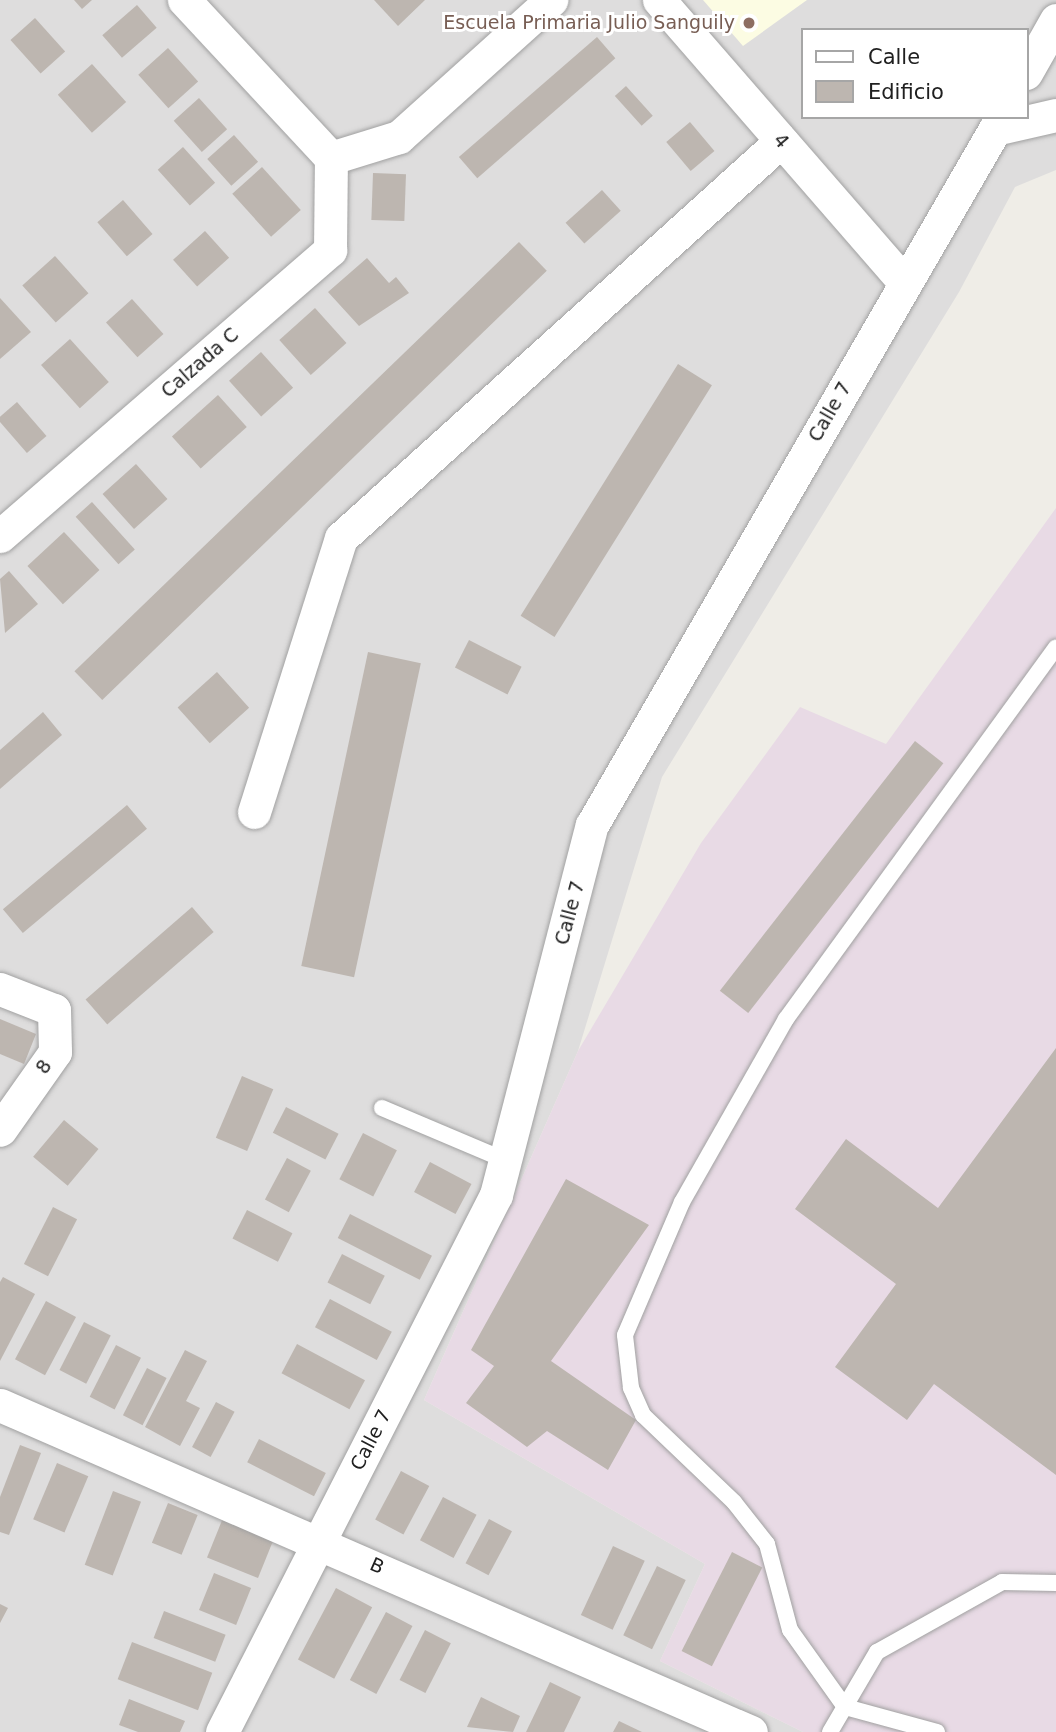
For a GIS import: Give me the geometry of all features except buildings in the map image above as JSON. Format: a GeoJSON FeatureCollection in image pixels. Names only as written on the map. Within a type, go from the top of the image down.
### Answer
{"type":"FeatureCollection","features":[{"type":"Feature","properties":{"kind":"street"},"geometry":{"type":"LineString","coordinates":[[184,0],[331,158],[399,137],[551,0]]}},
{"type":"Feature","properties":{"kind":"street","name":"4"},"geometry":{"type":"LineString","coordinates":[[659,0],[904,282]]}},
{"type":"Feature","properties":{"kind":"street"},"geometry":{"type":"LineString","coordinates":[[1028,70],[1056,20]]}},
{"type":"Feature","properties":{"kind":"street"},"geometry":{"type":"LineString","coordinates":[[1028,119],[1056,115]]}},
{"type":"Feature","properties":{"kind":"street"},"geometry":{"type":"LineString","coordinates":[[998,123],[1027,119]]}},
{"type":"Feature","properties":{"kind":"street","name":"Calle 7"},"geometry":{"type":"LineString","coordinates":[[222,1732],[496,1195],[592,825],[998,123]]}},
{"type":"Feature","properties":{"kind":"street"},"geometry":{"type":"LineString","coordinates":[[254,812],[341,538],[781,141]]}},
{"type":"Feature","properties":{"kind":"street","name":"Calzada C"},"geometry":{"type":"LineString","coordinates":[[0,536],[330,250],[331,158]]}},
{"type":"Feature","properties":{"kind":"street","name":"8"},"geometry":{"type":"LineString","coordinates":[[0,989],[54,1010],[55,1052],[0,1130]]}},
{"type":"Feature","properties":{"kind":"street","name":"B"},"geometry":{"type":"LineString","coordinates":[[0,1405],[751,1732]]}},
{"type":"Feature","properties":{"kind":"lane"},"geometry":{"type":"LineString","coordinates":[[937,1732],[845,1707],[790,1630],[767,1544],[734,1502],[643,1415],[631,1388],[625,1335],[682,1202],[786,1019],[1056,649]]}},
{"type":"Feature","properties":{"kind":"lane"},"geometry":{"type":"LineString","coordinates":[[382,1108],[505,1160]]}},
{"type":"Feature","properties":{"kind":"lane"},"geometry":{"type":"LineString","coordinates":[[830,1732],[877,1652],[1002,1582],[1056,1584]]}},
{"type":"Feature","properties":{"kind":"shaded area"},"geometry":{"type":"Polygon","coordinates":[[[0,0],[1056,0],[1056,170],[1015,187],[959,292],[662,777],[578,1051],[424,1400],[705,1564],[660,1661],[803,1732],[0,1732],[0,0]]]}},
{"type":"Feature","properties":{"kind":"shaded area","name":"Escuela Primaria Julio Sanguily"},"geometry":{"type":"Polygon","coordinates":[[[703,0],[807,0],[743,46],[703,0]]]}},
{"type":"Feature","properties":{"kind":"shaded area"},"geometry":{"type":"Polygon","coordinates":[[[1056,508],[1056,1732],[803,1732],[660,1661],[705,1564],[424,1400],[578,1051],[701,843],[800,707],[886,744],[1056,508]]]}},
{"type":"Feature","properties":{"kind":"place","name":"Escuela Primaria Julio Sanguily"},"geometry":{"type":"Point","coordinates":[749,23]}}]}
